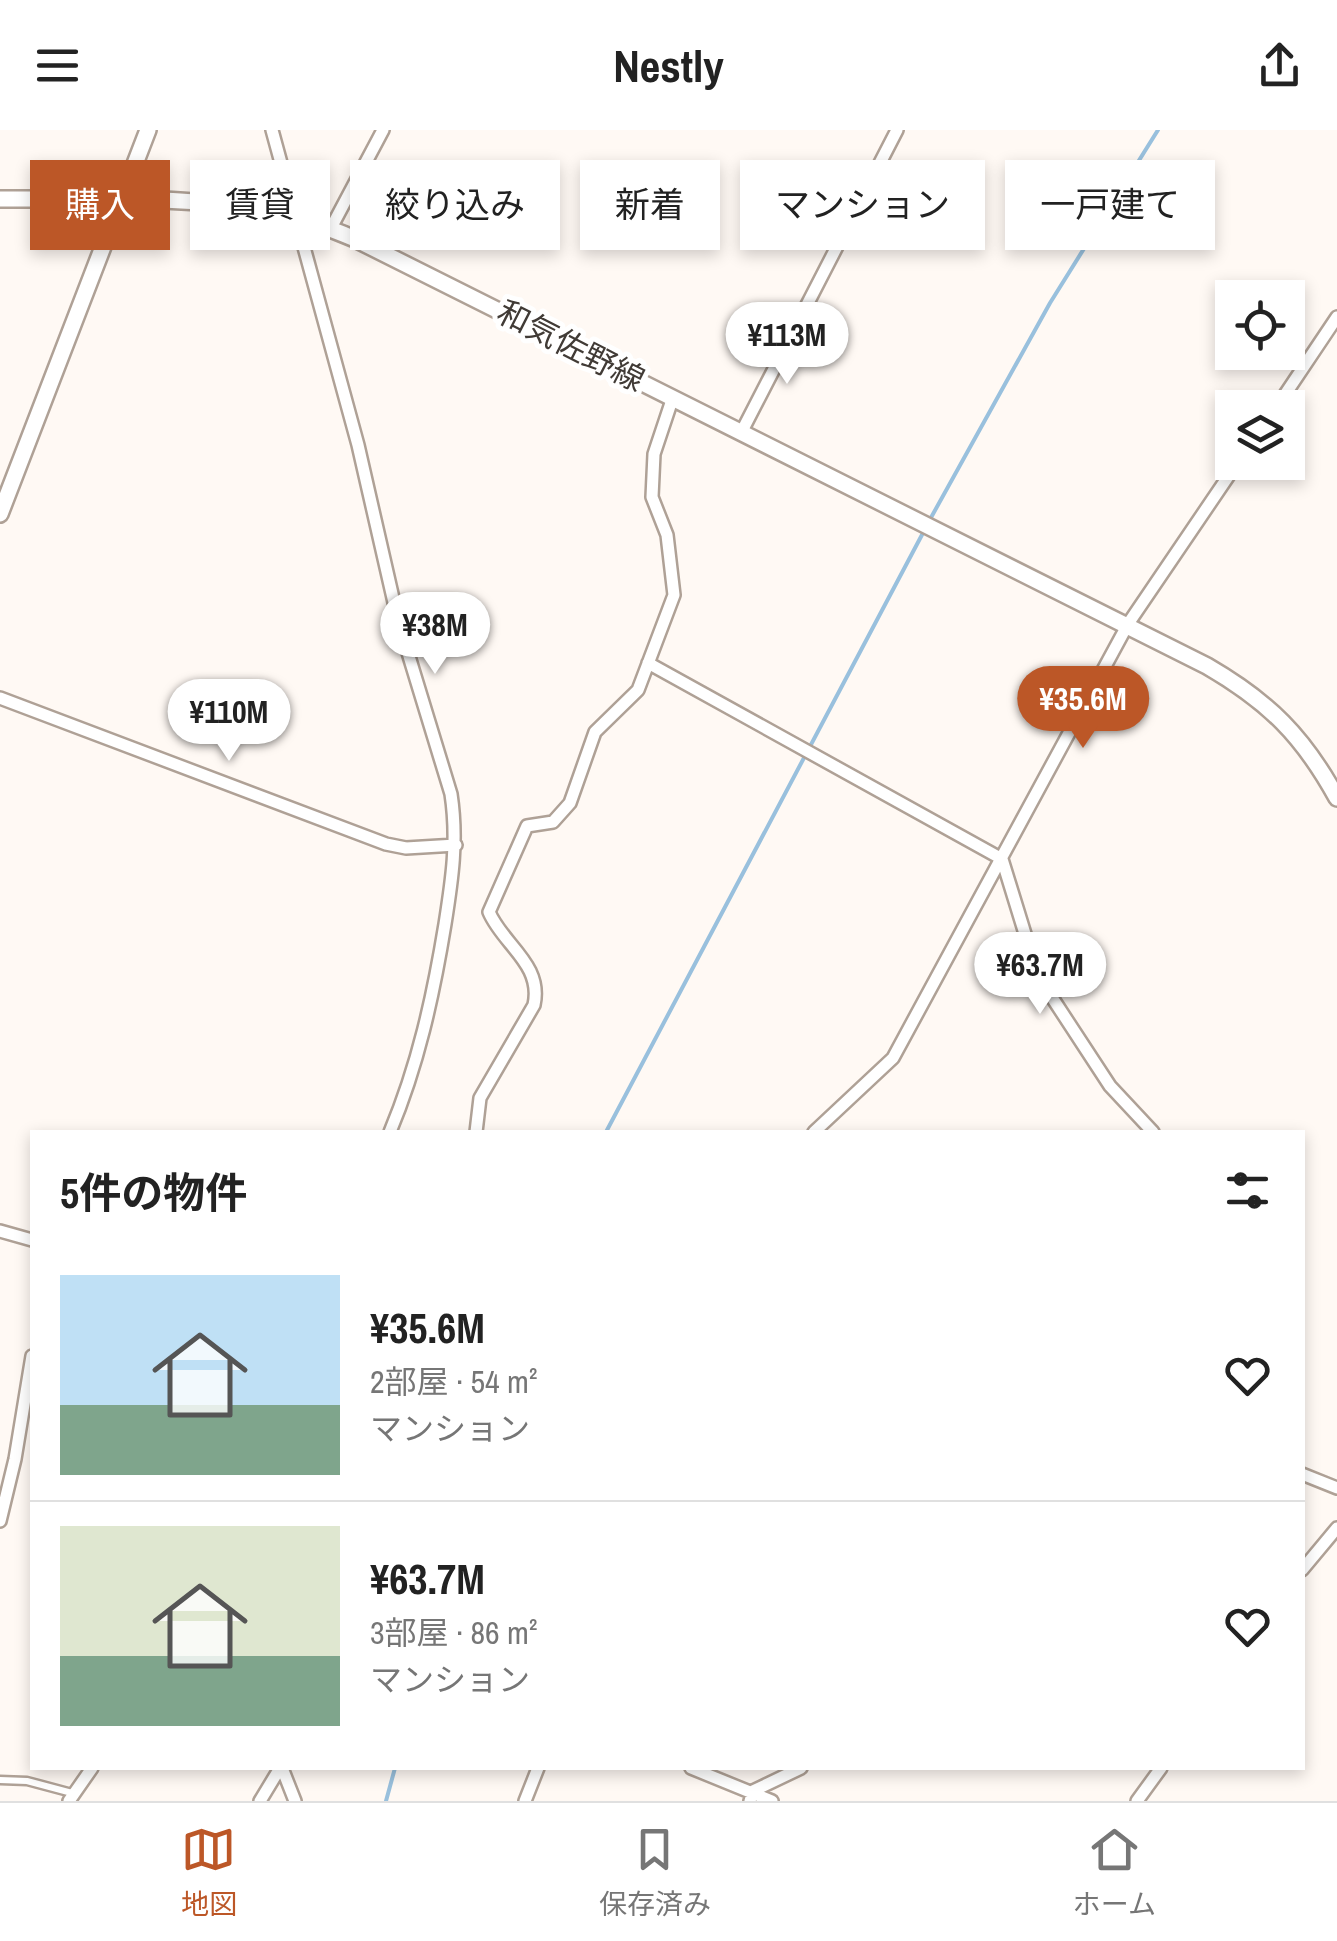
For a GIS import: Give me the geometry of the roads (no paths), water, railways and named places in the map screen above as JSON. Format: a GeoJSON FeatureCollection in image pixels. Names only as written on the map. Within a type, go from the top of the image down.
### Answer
{"type":"FeatureCollection","features":[{"type":"Feature","properties":{"kind":"main road"},"geometry":{"type":"LineString","coordinates":[[136,160],[148,130]]}},
{"type":"Feature","properties":{"kind":"main road","name":"和気佐野線"},"geometry":{"type":"LineString","coordinates":[[0,199],[30,199]]}},
{"type":"Feature","properties":{"kind":"main road","name":"和気佐野線"},"geometry":{"type":"LineString","coordinates":[[331,228],[1128,624],[1234,682],[1268,705],[1305,746],[1337,798]]}},
{"type":"Feature","properties":{"kind":"main road"},"geometry":{"type":"LineString","coordinates":[[0,514],[102,250]]}},
{"type":"Feature","properties":{"kind":"street"},"geometry":{"type":"LineString","coordinates":[[272,130],[281,160]]}},
{"type":"Feature","properties":{"kind":"street"},"geometry":{"type":"LineString","coordinates":[[331,228],[383,130]]}},
{"type":"Feature","properties":{"kind":"street"},"geometry":{"type":"LineString","coordinates":[[742,432],[896,130]]}},
{"type":"Feature","properties":{"kind":"street"},"geometry":{"type":"LineString","coordinates":[[306,250],[358,445],[403,638],[451,794],[456,844],[432,1002],[407,1090],[391,1130]]}},
{"type":"Feature","properties":{"kind":"street"},"geometry":{"type":"LineString","coordinates":[[1288,390],[1337,317]]}},
{"type":"Feature","properties":{"kind":"street"},"geometry":{"type":"LineString","coordinates":[[476,1130],[480,1098],[534,1005],[537,991],[517,948],[489,912],[527,826],[553,822],[564,812],[595,732],[631,700],[674,595],[667,535],[652,497],[654,454],[673,397]]}},
{"type":"Feature","properties":{"kind":"street"},"geometry":{"type":"LineString","coordinates":[[816,1130],[893,1058],[1128,624],[1226,480]]}},
{"type":"Feature","properties":{"kind":"street"},"geometry":{"type":"LineString","coordinates":[[648,663],[1002,859],[1038,976],[1110,1086],[1151,1130]]}},
{"type":"Feature","properties":{"kind":"street"},"geometry":{"type":"LineString","coordinates":[[0,698],[386,844],[406,848],[456,844]]}},
{"type":"Feature","properties":{"kind":"street"},"geometry":{"type":"LineString","coordinates":[[0,1232],[30,1240]]}},
{"type":"Feature","properties":{"kind":"street"},"geometry":{"type":"LineString","coordinates":[[0,1521],[30,1368]]}},
{"type":"Feature","properties":{"kind":"street"},"geometry":{"type":"LineString","coordinates":[[1305,1475],[1337,1488]]}},
{"type":"Feature","properties":{"kind":"street"},"geometry":{"type":"LineString","coordinates":[[1305,1566],[1337,1528]]}},
{"type":"Feature","properties":{"kind":"street"},"geometry":{"type":"LineString","coordinates":[[71,1797],[91,1770]]}},
{"type":"Feature","properties":{"kind":"street"},"geometry":{"type":"LineString","coordinates":[[260,1801],[280,1770]]}},
{"type":"Feature","properties":{"kind":"street"},"geometry":{"type":"LineString","coordinates":[[282,1770],[295,1801]]}},
{"type":"Feature","properties":{"kind":"street"},"geometry":{"type":"LineString","coordinates":[[525,1801],[537,1770]]}},
{"type":"Feature","properties":{"kind":"street"},"geometry":{"type":"LineString","coordinates":[[695,1770],[772,1801]]}},
{"type":"Feature","properties":{"kind":"street"},"geometry":{"type":"LineString","coordinates":[[752,1796],[798,1770]]}},
{"type":"Feature","properties":{"kind":"street"},"geometry":{"type":"LineString","coordinates":[[1136,1801],[1160,1770]]}},
{"type":"Feature","properties":{"kind":"lane"},"geometry":{"type":"LineString","coordinates":[[0,1780],[47,1785],[71,1797]]}},
{"type":"Feature","properties":{"kind":"waterway"},"geometry":{"type":"LineString","coordinates":[[928,523],[1050,303],[1158,130]]}},
{"type":"Feature","properties":{"kind":"waterway"},"geometry":{"type":"LineString","coordinates":[[607,1130],[924,531]]}},
{"type":"Feature","properties":{"kind":"waterway"},"geometry":{"type":"LineString","coordinates":[[386,1801],[394,1770]]}}]}
